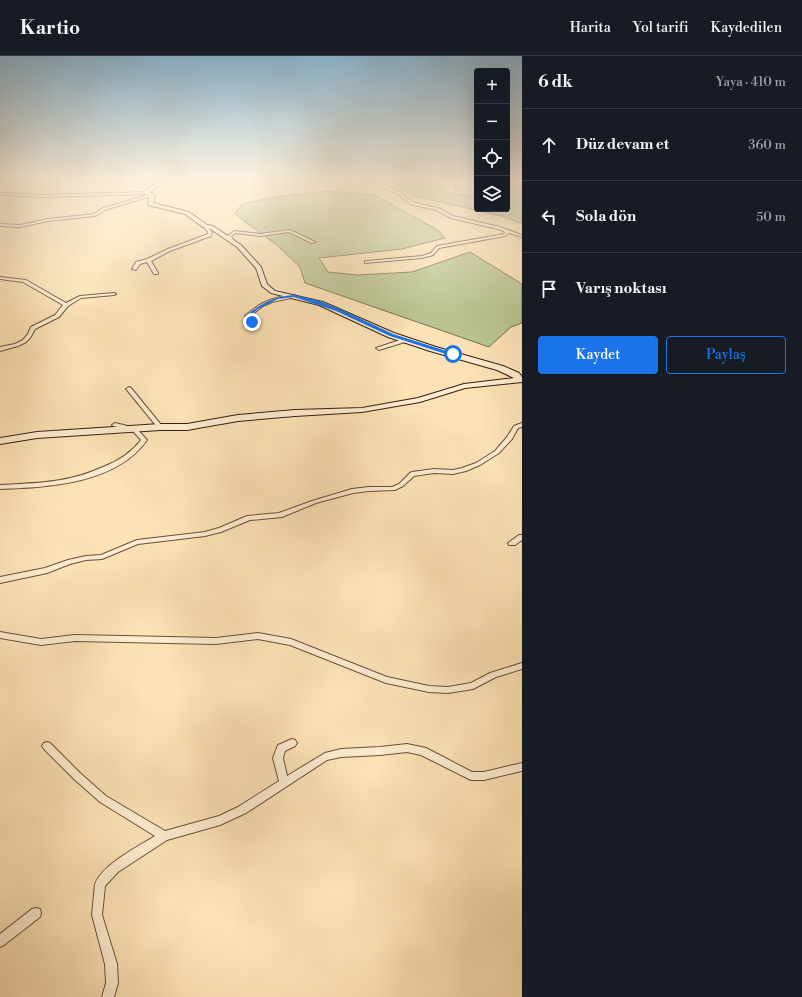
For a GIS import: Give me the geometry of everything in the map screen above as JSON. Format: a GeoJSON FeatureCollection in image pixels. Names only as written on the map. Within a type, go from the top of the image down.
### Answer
{"type":"FeatureCollection","features":[{"type":"Feature","properties":{"kind":"street"},"geometry":{"type":"LineString","coordinates":[[0,225],[20,226],[34,223]]}},
{"type":"Feature","properties":{"kind":"street"},"geometry":{"type":"LineString","coordinates":[[134,269],[138,263],[210,235],[210,232],[201,223]]}},
{"type":"Feature","properties":{"kind":"street"},"geometry":{"type":"LineString","coordinates":[[475,223],[505,230],[522,236]]}},
{"type":"Feature","properties":{"kind":"street"},"geometry":{"type":"LineString","coordinates":[[205,226],[211,227],[239,246],[259,268],[266,287],[273,292],[315,301],[338,310],[371,327],[406,340],[500,368],[521,380]]}},
{"type":"Feature","properties":{"kind":"street"},"geometry":{"type":"LineString","coordinates":[[367,262],[429,256],[438,247],[505,235],[507,233],[505,230]]}},
{"type":"Feature","properties":{"kind":"street"},"geometry":{"type":"LineString","coordinates":[[232,241],[229,236],[235,232],[260,235],[290,231],[313,242]]}},
{"type":"Feature","properties":{"kind":"street"},"geometry":{"type":"LineString","coordinates":[[149,260],[156,274]]}},
{"type":"Feature","properties":{"kind":"street"},"geometry":{"type":"LineString","coordinates":[[0,278],[24,281],[66,305]]}},
{"type":"Feature","properties":{"kind":"street"},"geometry":{"type":"LineString","coordinates":[[0,349],[26,341],[30,338],[33,328],[57,316],[66,305],[85,296],[114,294]]}},
{"type":"Feature","properties":{"kind":"street"},"geometry":{"type":"LineString","coordinates":[[252,322],[247,316],[257,308],[278,298],[294,296]]}},
{"type":"Feature","properties":{"kind":"street"},"geometry":{"type":"LineString","coordinates":[[378,348],[406,340]]}},
{"type":"Feature","properties":{"kind":"street"},"geometry":{"type":"LineString","coordinates":[[0,441],[37,435],[160,426],[188,427],[238,418],[370,409],[420,400],[464,386],[521,380]]}},
{"type":"Feature","properties":{"kind":"street"},"geometry":{"type":"LineString","coordinates":[[129,389],[160,426]]}},
{"type":"Feature","properties":{"kind":"street"},"geometry":{"type":"LineString","coordinates":[[0,487],[69,481],[126,459],[140,446],[144,440],[134,429],[115,425]]}},
{"type":"Feature","properties":{"kind":"street"},"geometry":{"type":"LineString","coordinates":[[0,580],[47,570],[80,559],[102,557],[137,542],[205,534],[221,530],[249,518],[280,515],[314,502],[352,492],[369,489],[392,489],[400,485],[412,474],[434,471],[453,472],[464,470],[478,464],[497,452],[510,438],[516,427],[522,425]]}},
{"type":"Feature","properties":{"kind":"street"},"geometry":{"type":"LineString","coordinates":[[512,543],[522,537]]}},
{"type":"Feature","properties":{"kind":"street"},"geometry":{"type":"LineString","coordinates":[[0,635],[42,642],[75,638],[209,641],[258,636],[291,642],[386,680],[429,689],[448,690],[473,686],[493,676],[522,666]]}},
{"type":"Feature","properties":{"kind":"street"},"geometry":{"type":"LineString","coordinates":[[284,782],[278,758],[281,748],[292,743]]}},
{"type":"Feature","properties":{"kind":"street"},"geometry":{"type":"LineString","coordinates":[[47,746],[77,776],[104,799],[164,836]]}},
{"type":"Feature","properties":{"kind":"street"},"geometry":{"type":"LineString","coordinates":[[108,997],[112,983],[111,964],[98,915],[100,884],[114,868],[164,836],[220,820],[242,810],[284,782],[326,757],[341,754],[380,752],[407,748],[424,751],[471,776],[484,776],[522,767]]}},
{"type":"Feature","properties":{"kind":"street"},"geometry":{"type":"LineString","coordinates":[[0,941],[36,913]]}},
{"type":"Feature","properties":{"kind":"green space"},"geometry":{"type":"Polygon","coordinates":[[[247,223],[425,223],[438,230],[445,238],[402,249],[319,258],[328,272],[357,275],[412,272],[470,252],[522,284],[522,323],[511,327],[489,347],[305,283],[300,267],[277,245],[247,223]]]}},
{"type":"Feature","properties":{"kind":"route"},"geometry":{"type":"LineString","coordinates":[[252,322],[247,316],[257,308],[271,300],[294,296],[315,301],[338,310],[371,327],[391,335],[453,354]]}}]}
